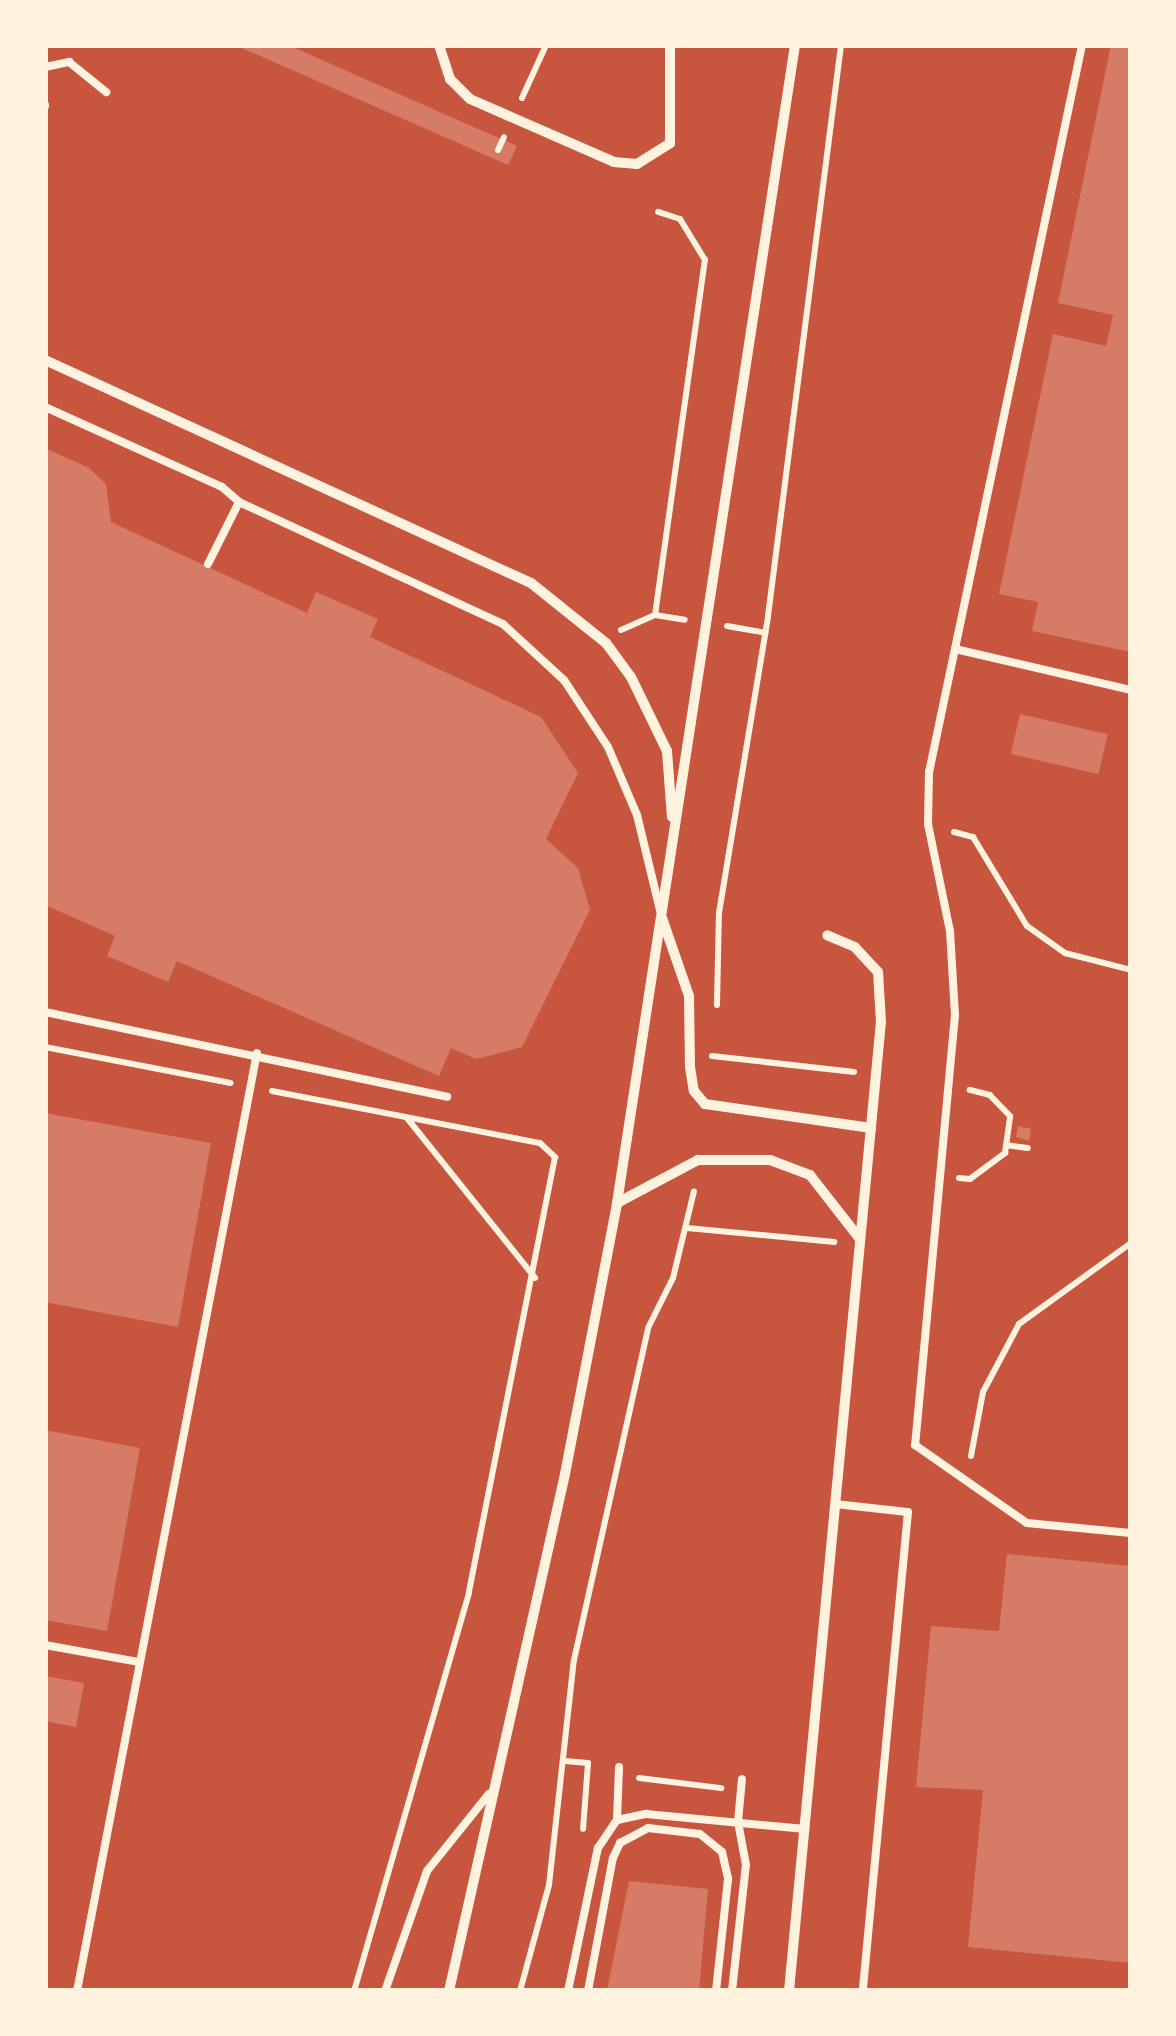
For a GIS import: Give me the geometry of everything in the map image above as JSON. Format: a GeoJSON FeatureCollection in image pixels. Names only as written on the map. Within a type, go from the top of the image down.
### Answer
{"type":"FeatureCollection","features":[{"type":"Feature","properties":{"kind":"street"},"geometry":{"type":"LineString","coordinates":[[439,45],[450,79],[470,99],[614,162],[637,164],[670,143],[670,45]]}},
{"type":"Feature","properties":{"kind":"street"},"geometry":{"type":"LineString","coordinates":[[448,1991],[489,1794],[564,1474],[617,1204],[772,224],[795,45]]}},
{"type":"Feature","properties":{"kind":"street"},"geometry":{"type":"LineString","coordinates":[[45,360],[491,561],[554,600],[606,643],[652,713],[666,750],[672,838]]}},
{"type":"Feature","properties":{"kind":"street"},"geometry":{"type":"LineString","coordinates":[[662,917],[689,996],[692,1079],[705,1104],[870,1128]]}},
{"type":"Feature","properties":{"kind":"street"},"geometry":{"type":"LineString","coordinates":[[789,1991],[876,1074],[878,972],[854,947],[827,934]]}},
{"type":"Feature","properties":{"kind":"street"},"geometry":{"type":"LineString","coordinates":[[617,1204],[698,1160],[770,1160],[810,1175],[860,1242]]}},
{"type":"Feature","properties":{"kind":"lane"},"geometry":{"type":"LineString","coordinates":[[1082,45],[929,772],[928,824],[950,931],[955,1014],[914,1445],[1027,1523],[1131,1534]]}},
{"type":"Feature","properties":{"kind":"lane"},"geometry":{"type":"LineString","coordinates":[[45,67],[69,62],[106,92]]}},
{"type":"Feature","properties":{"kind":"lane"},"geometry":{"type":"LineString","coordinates":[[45,407],[222,487],[240,502],[468,604],[536,650],[608,746],[637,815],[662,917]]}},
{"type":"Feature","properties":{"kind":"lane"},"geometry":{"type":"LineString","coordinates":[[208,564],[240,502]]}},
{"type":"Feature","properties":{"kind":"lane"},"geometry":{"type":"LineString","coordinates":[[955,649],[1131,690]]}},
{"type":"Feature","properties":{"kind":"lane"},"geometry":{"type":"LineString","coordinates":[[45,1012],[257,1053],[447,1097]]}},
{"type":"Feature","properties":{"kind":"lane"},"geometry":{"type":"LineString","coordinates":[[76,1991],[257,1053]]}},
{"type":"Feature","properties":{"kind":"lane"},"geometry":{"type":"LineString","coordinates":[[835,1504],[908,1512],[863,1991]]}},
{"type":"Feature","properties":{"kind":"lane"},"geometry":{"type":"LineString","coordinates":[[45,1645],[140,1662]]}},
{"type":"Feature","properties":{"kind":"lane"},"geometry":{"type":"LineString","coordinates":[[568,1991],[598,1848],[617,1820],[618,1771]]}},
{"type":"Feature","properties":{"kind":"lane"},"geometry":{"type":"LineString","coordinates":[[732,1991],[746,1865],[738,1822],[742,1778]]}},
{"type":"Feature","properties":{"kind":"lane"},"geometry":{"type":"LineString","coordinates":[[386,1991],[427,1870],[489,1794]]}},
{"type":"Feature","properties":{"kind":"lane"},"geometry":{"type":"LineString","coordinates":[[617,1820],[646,1814],[804,1830]]}},
{"type":"Feature","properties":{"kind":"lane"},"geometry":{"type":"LineString","coordinates":[[588,1991],[613,1858],[620,1843],[648,1828],[700,1834],[722,1852],[728,1879],[716,1991]]}},
{"type":"Feature","properties":{"kind":"path"},"geometry":{"type":"LineString","coordinates":[[716,1013],[720,913],[765,632],[841,45]]}},
{"type":"Feature","properties":{"kind":"path"},"geometry":{"type":"LineString","coordinates":[[618,632],[659,616],[705,260],[680,219],[658,212]]}},
{"type":"Feature","properties":{"kind":"path"},"geometry":{"type":"LineString","coordinates":[[750,630],[765,632]]}},
{"type":"Feature","properties":{"kind":"path"},"geometry":{"type":"LineString","coordinates":[[928,824],[972,837],[1027,926],[1064,953],[1131,970]]}},
{"type":"Feature","properties":{"kind":"path"},"geometry":{"type":"LineString","coordinates":[[710,1068],[713,1043]]}},
{"type":"Feature","properties":{"kind":"path"},"geometry":{"type":"LineString","coordinates":[[45,1047],[204,1078]]}},
{"type":"Feature","properties":{"kind":"path"},"geometry":{"type":"LineString","coordinates":[[711,1056],[876,1074]]}},
{"type":"Feature","properties":{"kind":"path"},"geometry":{"type":"LineString","coordinates":[[940,1176],[970,1180],[1005,1153],[1010,1116],[990,1095],[949,1084]]}},
{"type":"Feature","properties":{"kind":"path"},"geometry":{"type":"LineString","coordinates":[[278,1092],[551,1147],[554,1171],[536,1278],[468,1593],[354,1991]]}},
{"type":"Feature","properties":{"kind":"path"},"geometry":{"type":"LineString","coordinates":[[406,1117],[536,1278]]}},
{"type":"Feature","properties":{"kind":"path"},"geometry":{"type":"LineString","coordinates":[[1006,1144],[1028,1148]]}},
{"type":"Feature","properties":{"kind":"path"},"geometry":{"type":"LineString","coordinates":[[520,1991],[549,1885],[574,1660],[648,1328],[674,1278],[696,1180]]}},
{"type":"Feature","properties":{"kind":"path"},"geometry":{"type":"LineString","coordinates":[[686,1228],[860,1242]]}},
{"type":"Feature","properties":{"kind":"path"},"geometry":{"type":"LineString","coordinates":[[979,1474],[970,1462],[983,1392],[1019,1324],[1131,1243]]}},
{"type":"Feature","properties":{"kind":"path"},"geometry":{"type":"LineString","coordinates":[[564,1761],[588,1763],[578,1828],[589,1830],[600,1774],[618,1771],[741,1791]]}},
{"type":"Feature","properties":{"kind":"building"},"geometry":{"type":"Polygon","coordinates":[[[235,45],[288,45],[517,146],[508,165],[235,45]]]}},
{"type":"Feature","properties":{"kind":"building"},"geometry":{"type":"Polygon","coordinates":[[[1111,45],[1131,45],[1131,652],[1032,631],[1038,602],[999,594],[1053,334],[1106,346],[1113,315],[1058,303],[1111,45]]]}},
{"type":"Feature","properties":{"kind":"building"},"geometry":{"type":"Polygon","coordinates":[[[45,448],[89,468],[106,484],[111,522],[307,613],[316,592],[378,619],[370,637],[541,717],[578,773],[546,839],[578,868],[590,910],[522,1047],[476,1059],[451,1048],[439,1076],[177,961],[168,982],[107,956],[115,936],[45,905],[45,448]]]}},
{"type":"Feature","properties":{"kind":"building"},"geometry":{"type":"Polygon","coordinates":[[[1020,714],[1108,734],[1098,774],[1011,754],[1020,714]]]}},
{"type":"Feature","properties":{"kind":"building"},"geometry":{"type":"Polygon","coordinates":[[[45,1113],[211,1143],[178,1327],[45,1302],[45,1113]]]}},
{"type":"Feature","properties":{"kind":"building"},"geometry":{"type":"Polygon","coordinates":[[[1018,1126],[1031,1129],[1029,1141],[1016,1137],[1018,1126]]]}},
{"type":"Feature","properties":{"kind":"building"},"geometry":{"type":"Polygon","coordinates":[[[45,1430],[140,1448],[107,1631],[45,1620],[45,1430]]]}},
{"type":"Feature","properties":{"kind":"building"},"geometry":{"type":"Polygon","coordinates":[[[1007,1554],[1131,1566],[1131,1963],[968,1947],[983,1790],[916,1787],[931,1626],[999,1631],[1007,1554]]]}},
{"type":"Feature","properties":{"kind":"building"},"geometry":{"type":"Polygon","coordinates":[[[45,1676],[84,1683],[76,1727],[45,1721],[45,1676]]]}},
{"type":"Feature","properties":{"kind":"building"},"geometry":{"type":"Polygon","coordinates":[[[629,1881],[708,1889],[699,1991],[607,1991],[629,1881]]]}}]}
